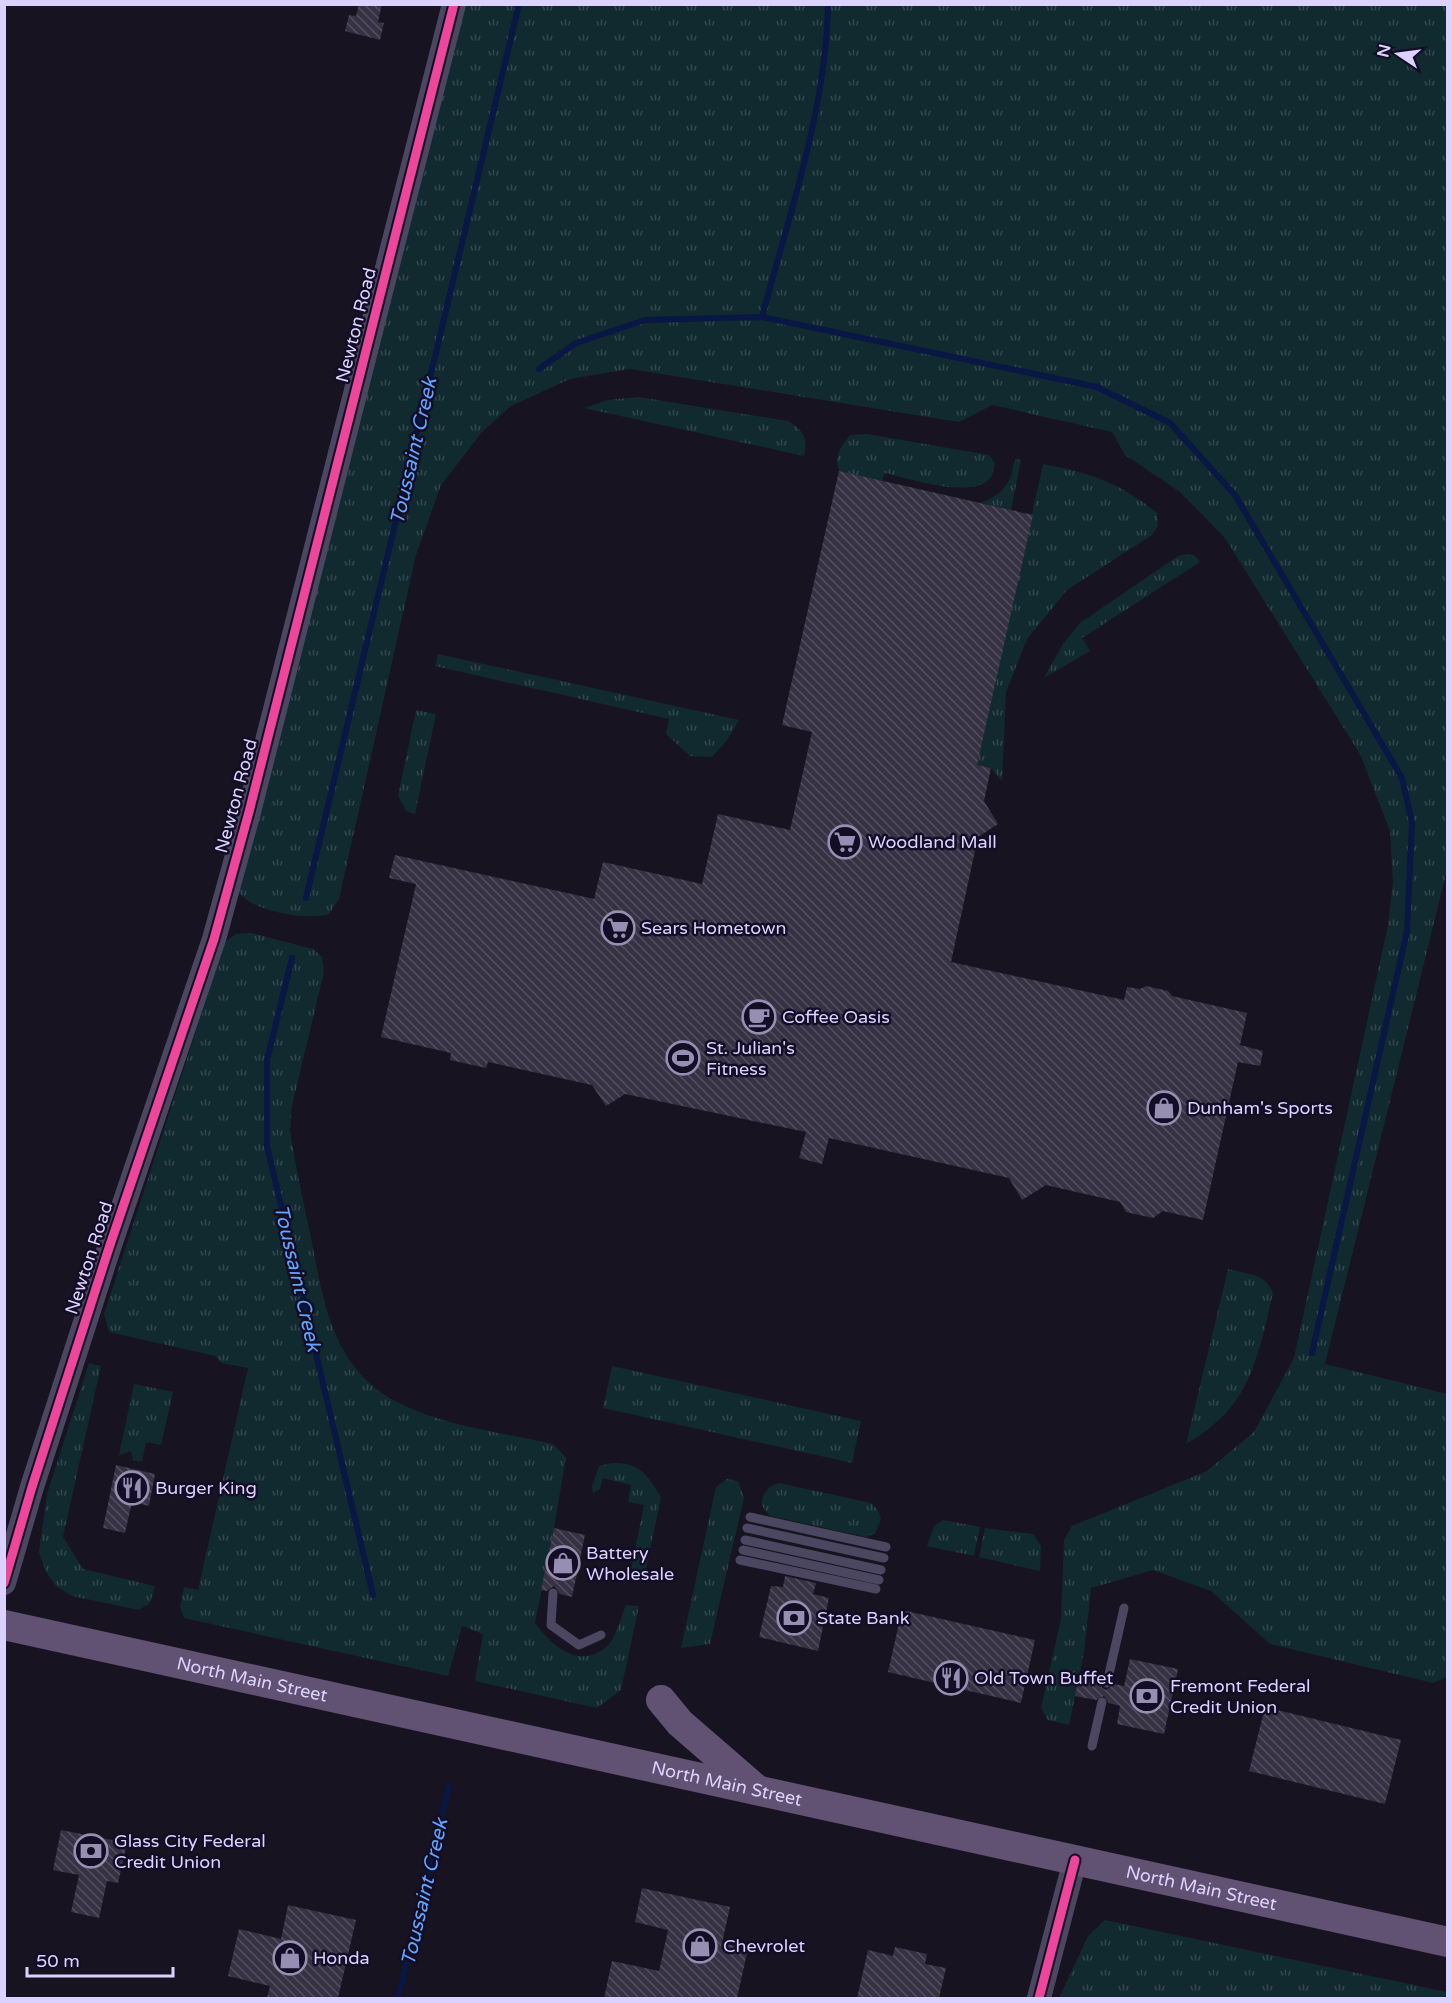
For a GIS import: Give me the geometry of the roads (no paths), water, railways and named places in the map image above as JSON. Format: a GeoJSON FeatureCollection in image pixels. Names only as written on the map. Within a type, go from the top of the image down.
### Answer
{"type":"FeatureCollection","features":[{"type":"Feature","properties":{"kind":"main road","name":"North Main Street"},"geometry":{"type":"LineString","coordinates":[[4,1624],[1448,1942]]}},
{"type":"Feature","properties":{"kind":"main road"},"geometry":{"type":"LineString","coordinates":[[661,1700],[680,1723],[758,1790]]}},
{"type":"Feature","properties":{"kind":"street","name":"Newton Road"},"geometry":{"type":"LineString","coordinates":[[4,1583],[32,1487],[109,1248],[217,930],[454,4]]}},
{"type":"Feature","properties":{"kind":"street"},"geometry":{"type":"LineString","coordinates":[[1039,1998],[1075,1860]]}},
{"type":"Feature","properties":{"kind":"lane"},"geometry":{"type":"LineString","coordinates":[[750,1517],[886,1547]]}},
{"type":"Feature","properties":{"kind":"lane"},"geometry":{"type":"LineString","coordinates":[[747,1528],[884,1558]]}},
{"type":"Feature","properties":{"kind":"lane"},"geometry":{"type":"LineString","coordinates":[[740,1560],[878,1585],[744,1545],[881,1570]]}},
{"type":"Feature","properties":{"kind":"lane"},"geometry":{"type":"LineString","coordinates":[[553,1593],[551,1625],[579,1645],[601,1635]]}},
{"type":"Feature","properties":{"kind":"lane"},"geometry":{"type":"LineString","coordinates":[[1107,1683],[1124,1608]]}},
{"type":"Feature","properties":{"kind":"lane"},"geometry":{"type":"LineString","coordinates":[[1092,1746],[1102,1702]]}},
{"type":"Feature","properties":{"kind":"waterway","name":"Toussaint Creek"},"geometry":{"type":"LineString","coordinates":[[306,898],[519,4]]}},
{"type":"Feature","properties":{"kind":"waterway"},"geometry":{"type":"LineString","coordinates":[[762,317],[813,123],[821,84],[828,4]]}},
{"type":"Feature","properties":{"kind":"waterway"},"geometry":{"type":"LineString","coordinates":[[539,369],[576,343],[645,320],[762,317],[1097,387],[1170,423],[1235,495],[1402,778],[1412,823],[1407,931],[1312,1353]]}},
{"type":"Feature","properties":{"kind":"waterway","name":"Toussaint Creek"},"geometry":{"type":"LineString","coordinates":[[292,958],[267,1060],[267,1146],[373,1595]]}},
{"type":"Feature","properties":{"kind":"waterway","name":"Toussaint Creek"},"geometry":{"type":"LineString","coordinates":[[398,1998],[449,1786]]}},
{"type":"Feature","properties":{"kind":"place","name":"Woodland Mall"},"geometry":{"type":"Point","coordinates":[845,842]}},
{"type":"Feature","properties":{"kind":"place","name":"Sears Hometown"},"geometry":{"type":"Point","coordinates":[618,928]}},
{"type":"Feature","properties":{"kind":"place","name":"Coffee Oasis"},"geometry":{"type":"Point","coordinates":[759,1017]}},
{"type":"Feature","properties":{"kind":"place","name":"St. Julian's Fitness"},"geometry":{"type":"Point","coordinates":[683,1058]}},
{"type":"Feature","properties":{"kind":"place","name":"Dunham's Sports"},"geometry":{"type":"Point","coordinates":[1164,1108]}},
{"type":"Feature","properties":{"kind":"place","name":"Burger King"},"geometry":{"type":"Point","coordinates":[132,1488]}},
{"type":"Feature","properties":{"kind":"place","name":"Battery Wholesale"},"geometry":{"type":"Point","coordinates":[563,1563]}},
{"type":"Feature","properties":{"kind":"place","name":"State Bank"},"geometry":{"type":"Point","coordinates":[794,1618]}},
{"type":"Feature","properties":{"kind":"place","name":"Old Town Buffet"},"geometry":{"type":"Point","coordinates":[951,1678]}},
{"type":"Feature","properties":{"kind":"place","name":"Fremont Federal Credit Union"},"geometry":{"type":"Point","coordinates":[1147,1696]}},
{"type":"Feature","properties":{"kind":"place","name":"Glass City Federal Credit Union"},"geometry":{"type":"Point","coordinates":[91,1851]}},
{"type":"Feature","properties":{"kind":"place","name":"Chevrolet"},"geometry":{"type":"Point","coordinates":[700,1946]}},
{"type":"Feature","properties":{"kind":"place","name":"Honda"},"geometry":{"type":"Point","coordinates":[290,1958]}}]}
